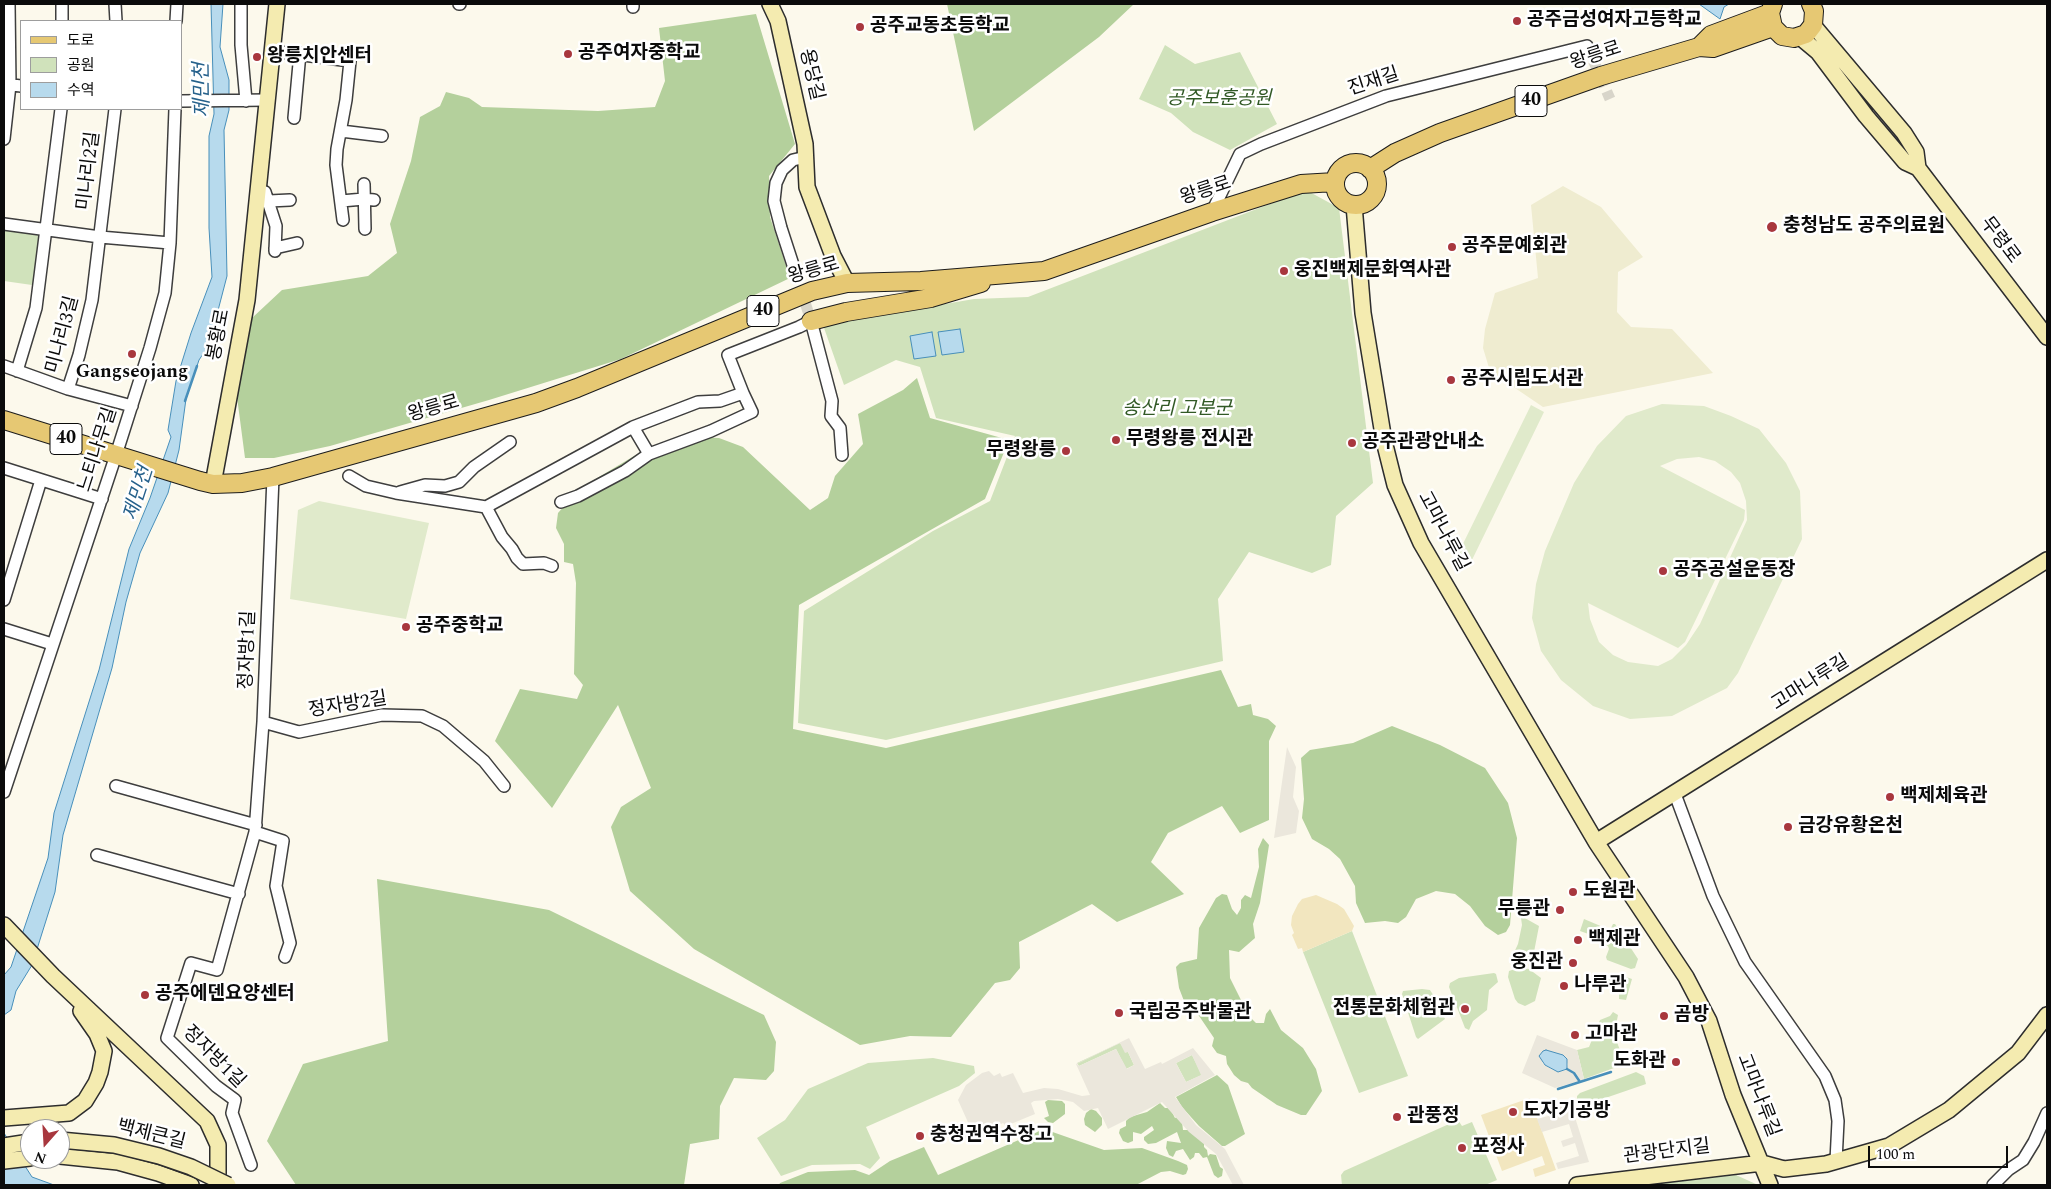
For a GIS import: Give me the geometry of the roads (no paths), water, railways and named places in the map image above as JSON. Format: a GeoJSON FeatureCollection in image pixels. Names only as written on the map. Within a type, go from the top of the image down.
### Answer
{"type":"FeatureCollection","features":[{"type":"Feature","properties":{"kind":"main road","name":"봉황로"},"geometry":{"type":"LineString","coordinates":[[207,482],[247,300],[264,196],[267,100],[277,4]]}},
{"type":"Feature","properties":{"kind":"main road","name":"용당길"},"geometry":{"type":"LineString","coordinates":[[770,4],[780,30],[805,144],[807,187],[833,256],[847,283]]}},
{"type":"Feature","properties":{"kind":"main road","name":"40"},"geometry":{"type":"LineString","coordinates":[[1772,15],[1782,36],[1788,38],[1813,16]]}},
{"type":"Feature","properties":{"kind":"main road","name":"왕릉로"},"geometry":{"type":"LineString","coordinates":[[1370,170],[1395,153],[1440,133],[1602,76],[1699,48],[1713,48],[1772,15]]}},
{"type":"Feature","properties":{"kind":"main road","name":"무령로"},"geometry":{"type":"LineString","coordinates":[[1813,16],[1818,52],[1866,116],[1905,162],[1918,168],[2047,337]]}},
{"type":"Feature","properties":{"kind":"main road"},"geometry":{"type":"LineString","coordinates":[[1361,164],[1370,170],[1376,179],[1375,192],[1367,202],[1354,205],[1348,204],[1338,195],[1335,182],[1341,169],[1347,165],[1361,164]]}},
{"type":"Feature","properties":{"kind":"main road","name":"왕릉로"},"geometry":{"type":"LineString","coordinates":[[207,482],[242,483],[273,477],[536,403],[577,388],[812,291],[847,283],[921,282],[1044,271],[1212,212],[1302,184],[1335,182]]}},
{"type":"Feature","properties":{"kind":"main road","name":"고마나루길"},"geometry":{"type":"LineString","coordinates":[[1354,205],[1363,313],[1384,440],[1395,485],[1421,543],[1596,842],[1686,977],[1709,1021],[1733,1095],[1770,1185]]}},
{"type":"Feature","properties":{"kind":"main road"},"geometry":{"type":"LineString","coordinates":[[811,321],[846,312],[931,298],[970,288],[1003,275]]}},
{"type":"Feature","properties":{"kind":"main road","name":"40"},"geometry":{"type":"LineString","coordinates":[[4,420],[207,482]]}},
{"type":"Feature","properties":{"kind":"main road","name":"고마나루길"},"geometry":{"type":"LineString","coordinates":[[1596,842],[1676,794],[2047,560]]}},
{"type":"Feature","properties":{"kind":"main road"},"geometry":{"type":"LineString","coordinates":[[4,925],[53,976],[207,1122],[218,1145],[218,1174],[214,1185]]}},
{"type":"Feature","properties":{"kind":"main road"},"geometry":{"type":"LineString","coordinates":[[4,1118],[69,1113],[85,1101],[96,1083],[104,1051],[97,1034],[66,988]]}},
{"type":"Feature","properties":{"kind":"main road"},"geometry":{"type":"LineString","coordinates":[[1762,1162],[1784,1169],[1836,1161],[1889,1146],[1948,1110],[2018,1052],[2047,1015]]}},
{"type":"Feature","properties":{"kind":"main road","name":"백제큰길"},"geometry":{"type":"LineString","coordinates":[[70,1141],[114,1145],[159,1156],[191,1167],[228,1185]]}},
{"type":"Feature","properties":{"kind":"main road"},"geometry":{"type":"LineString","coordinates":[[4,1146],[20,1144]]}},
{"type":"Feature","properties":{"kind":"main road","name":"백제큰길"},"geometry":{"type":"LineString","coordinates":[[70,1157],[118,1162],[158,1173],[191,1185]]}},
{"type":"Feature","properties":{"kind":"main road"},"geometry":{"type":"LineString","coordinates":[[4,1161],[20,1159]]}},
{"type":"Feature","properties":{"kind":"main road","name":"관광단지길"},"geometry":{"type":"LineString","coordinates":[[1577,1185],[1762,1162]]}},
{"type":"Feature","properties":{"kind":"street"},"geometry":{"type":"LineString","coordinates":[[4,139],[12,85],[9,4]]}},
{"type":"Feature","properties":{"kind":"street"},"geometry":{"type":"LineString","coordinates":[[62,4],[62,20]]}},
{"type":"Feature","properties":{"kind":"street"},"geometry":{"type":"LineString","coordinates":[[116,4],[116,20]]}},
{"type":"Feature","properties":{"kind":"street"},"geometry":{"type":"LineString","coordinates":[[176,20],[177,4]]}},
{"type":"Feature","properties":{"kind":"street"},"geometry":{"type":"LineString","coordinates":[[241,4],[241,46],[246,101]]}},
{"type":"Feature","properties":{"kind":"street","name":"진재길"},"geometry":{"type":"LineString","coordinates":[[1212,212],[1240,154],[1261,144],[1386,96],[1587,46]]}},
{"type":"Feature","properties":{"kind":"street"},"geometry":{"type":"LineString","coordinates":[[272,51],[300,53],[350,61],[336,165],[343,220]]}},
{"type":"Feature","properties":{"kind":"street"},"geometry":{"type":"LineString","coordinates":[[294,118],[300,53]]}},
{"type":"Feature","properties":{"kind":"street"},"geometry":{"type":"LineString","coordinates":[[184,101],[267,100]]}},
{"type":"Feature","properties":{"kind":"street","name":"미나리2길"},"geometry":{"type":"LineString","coordinates":[[47,229],[61,110]]}},
{"type":"Feature","properties":{"kind":"street","name":"미나리2길"},"geometry":{"type":"LineString","coordinates":[[100,236],[115,110]]}},
{"type":"Feature","properties":{"kind":"street","name":"느티나무길"},"geometry":{"type":"LineString","coordinates":[[4,792],[102,499],[122,457],[132,406],[165,293],[170,243],[175,110]]}},
{"type":"Feature","properties":{"kind":"street"},"geometry":{"type":"LineString","coordinates":[[341,131],[382,136]]}},
{"type":"Feature","properties":{"kind":"street"},"geometry":{"type":"LineString","coordinates":[[795,271],[780,228],[774,201],[776,183],[782,170],[793,160],[806,157]]}},
{"type":"Feature","properties":{"kind":"street"},"geometry":{"type":"LineString","coordinates":[[364,184],[369,199],[365,229]]}},
{"type":"Feature","properties":{"kind":"street"},"geometry":{"type":"LineString","coordinates":[[264,196],[290,200]]}},
{"type":"Feature","properties":{"kind":"street","name":"봉황로"},"geometry":{"type":"LineString","coordinates":[[264,196],[276,226],[275,249],[297,243]]}},
{"type":"Feature","properties":{"kind":"street"},"geometry":{"type":"LineString","coordinates":[[341,201],[369,199]]}},
{"type":"Feature","properties":{"kind":"street"},"geometry":{"type":"LineString","coordinates":[[4,224],[170,243]]}},
{"type":"Feature","properties":{"kind":"street","name":"미나리3길"},"geometry":{"type":"LineString","coordinates":[[17,371],[36,308],[47,229]]}},
{"type":"Feature","properties":{"kind":"street","name":"미나리3길"},"geometry":{"type":"LineString","coordinates":[[4,366],[68,388],[79,356],[92,300],[100,236]]}},
{"type":"Feature","properties":{"kind":"street"},"geometry":{"type":"LineString","coordinates":[[561,502],[578,496],[625,471],[649,454],[711,431],[752,412],[728,355],[811,321],[832,401],[831,416],[840,428],[842,455]]}},
{"type":"Feature","properties":{"kind":"street"},"geometry":{"type":"LineString","coordinates":[[68,388],[132,406]]}},
{"type":"Feature","properties":{"kind":"street"},"geometry":{"type":"LineString","coordinates":[[349,476],[366,486],[396,493],[486,507],[633,427],[698,402],[720,402],[743,393]]}},
{"type":"Feature","properties":{"kind":"street"},"geometry":{"type":"LineString","coordinates":[[633,427],[649,454]]}},
{"type":"Feature","properties":{"kind":"street"},"geometry":{"type":"LineString","coordinates":[[396,493],[425,485],[445,486],[459,482],[474,468],[510,442]]}},
{"type":"Feature","properties":{"kind":"street"},"geometry":{"type":"LineString","coordinates":[[4,468],[102,499]]}},
{"type":"Feature","properties":{"kind":"street","name":"정자방1길"},"geometry":{"type":"LineString","coordinates":[[251,1165],[232,1113],[235,1100],[216,1086],[167,1038],[191,963],[217,970],[255,829],[263,722],[273,477]]}},
{"type":"Feature","properties":{"kind":"street"},"geometry":{"type":"LineString","coordinates":[[4,600],[41,480]]}},
{"type":"Feature","properties":{"kind":"street"},"geometry":{"type":"LineString","coordinates":[[486,507],[502,537],[523,564],[544,563],[552,566]]}},
{"type":"Feature","properties":{"kind":"street"},"geometry":{"type":"LineString","coordinates":[[4,629],[52,644]]}},
{"type":"Feature","properties":{"kind":"street","name":"정자방2길"},"geometry":{"type":"LineString","coordinates":[[263,722],[299,732],[382,715],[422,716],[443,726],[484,761],[504,786]]}},
{"type":"Feature","properties":{"kind":"street"},"geometry":{"type":"LineString","coordinates":[[116,786],[255,829],[283,841],[276,886],[290,943],[285,957]]}},
{"type":"Feature","properties":{"kind":"street"},"geometry":{"type":"LineString","coordinates":[[1676,794],[1713,896],[1745,962],[1825,1076],[1835,1100],[1837,1114],[1838,1142],[1836,1161]]}},
{"type":"Feature","properties":{"kind":"street"},"geometry":{"type":"LineString","coordinates":[[97,855],[239,894]]}},
{"type":"Feature","properties":{"kind":"street"},"geometry":{"type":"LineString","coordinates":[[1993,1185],[2008,1170],[2023,1160],[2034,1142],[2047,1113]]}},
{"type":"Feature","properties":{"kind":"water","name":"제민천"},"geometry":{"type":"Polygon","coordinates":[[[211,4],[223,4],[220,47],[229,80],[229,110],[224,130],[227,276],[209,345],[199,360],[186,399],[179,450],[168,493],[140,553],[126,602],[112,668],[63,835],[55,892],[32,965],[16,991],[11,1010],[4,1015],[4,975],[11,967],[48,858],[54,813],[99,670],[129,549],[150,498],[171,437],[168,430],[176,381],[191,333],[212,277],[209,228],[209,136],[214,114],[211,4]]]}},
{"type":"Feature","properties":{"kind":"water"},"geometry":{"type":"Polygon","coordinates":[[[1699,4],[1729,4],[1724,7],[1720,19],[1699,4]]]}},
{"type":"Feature","properties":{"kind":"water"},"geometry":{"type":"Polygon","coordinates":[[[960,329],[964,352],[942,355],[938,332],[960,329]]]}},
{"type":"Feature","properties":{"kind":"water"},"geometry":{"type":"Polygon","coordinates":[[[932,332],[936,356],[914,359],[910,336],[932,332]]]}},
{"type":"Feature","properties":{"kind":"water"},"geometry":{"type":"Polygon","coordinates":[[[1546,1050],[1563,1055],[1567,1059],[1567,1069],[1558,1072],[1545,1065],[1539,1056],[1546,1050]]]}},
{"type":"Feature","properties":{"kind":"water"},"geometry":{"type":"Polygon","coordinates":[[[4,1133],[20,1158],[20,1169],[27,1169],[32,1177],[54,1185],[4,1185],[4,1133]]]}},
{"type":"Feature","properties":{"kind":"waterway","name":"제민천"},"geometry":{"type":"LineString","coordinates":[[185,401],[197,366]]}},
{"type":"Feature","properties":{"kind":"waterway"},"geometry":{"type":"LineString","coordinates":[[1567,1069],[1574,1073],[1580,1082]]}},
{"type":"Feature","properties":{"kind":"waterway"},"geometry":{"type":"LineString","coordinates":[[1558,1089],[1611,1072]]}},
{"type":"Feature","properties":{"kind":"tunnel"},"geometry":{"type":"LineString","coordinates":[[1587,46],[1610,99]]}},
{"type":"Feature","properties":{"kind":"tunnel"},"geometry":{"type":"LineString","coordinates":[[795,271],[811,321]]}},
{"type":"Feature","properties":{"kind":"place","name":"공주금성여자고등학교"},"geometry":{"type":"Point","coordinates":[1517,21]}},
{"type":"Feature","properties":{"kind":"place","name":"공주교동초등학교"},"geometry":{"type":"Point","coordinates":[860,27]}},
{"type":"Feature","properties":{"kind":"place","name":"공주여자중학교"},"geometry":{"type":"Point","coordinates":[568,54]}},
{"type":"Feature","properties":{"kind":"place","name":"왕릉치안센터"},"geometry":{"type":"Point","coordinates":[257,57]}},
{"type":"Feature","properties":{"kind":"place","name":"충청남도 공주의료원"},"geometry":{"type":"Point","coordinates":[1772,227]}},
{"type":"Feature","properties":{"kind":"place","name":"공주문예회관"},"geometry":{"type":"Point","coordinates":[1452,247]}},
{"type":"Feature","properties":{"kind":"place","name":"웅진백제문화역사관"},"geometry":{"type":"Point","coordinates":[1284,271]}},
{"type":"Feature","properties":{"kind":"place","name":"Gangseojang"},"geometry":{"type":"Point","coordinates":[132,354]}},
{"type":"Feature","properties":{"kind":"place","name":"공주시립도서관"},"geometry":{"type":"Point","coordinates":[1451,380]}},
{"type":"Feature","properties":{"kind":"place","name":"무령왕릉 전시관"},"geometry":{"type":"Point","coordinates":[1116,440]}},
{"type":"Feature","properties":{"kind":"place","name":"공주관광안내소"},"geometry":{"type":"Point","coordinates":[1352,443]}},
{"type":"Feature","properties":{"kind":"place","name":"무령왕릉"},"geometry":{"type":"Point","coordinates":[1066,451]}},
{"type":"Feature","properties":{"kind":"place","name":"공주공설운동장"},"geometry":{"type":"Point","coordinates":[1663,571]}},
{"type":"Feature","properties":{"kind":"place","name":"공주중학교"},"geometry":{"type":"Point","coordinates":[406,627]}},
{"type":"Feature","properties":{"kind":"place","name":"백제체육관"},"geometry":{"type":"Point","coordinates":[1890,797]}},
{"type":"Feature","properties":{"kind":"place","name":"금강유황온천"},"geometry":{"type":"Point","coordinates":[1788,827]}},
{"type":"Feature","properties":{"kind":"place","name":"도원관"},"geometry":{"type":"Point","coordinates":[1573,892]}},
{"type":"Feature","properties":{"kind":"place","name":"무릉관"},"geometry":{"type":"Point","coordinates":[1560,910]}},
{"type":"Feature","properties":{"kind":"place","name":"백제관"},"geometry":{"type":"Point","coordinates":[1578,940]}},
{"type":"Feature","properties":{"kind":"place","name":"웅진관"},"geometry":{"type":"Point","coordinates":[1573,963]}},
{"type":"Feature","properties":{"kind":"place","name":"나루관"},"geometry":{"type":"Point","coordinates":[1564,986]}},
{"type":"Feature","properties":{"kind":"place","name":"공주에덴요양센터"},"geometry":{"type":"Point","coordinates":[145,995]}},
{"type":"Feature","properties":{"kind":"place","name":"전통문화체험관"},"geometry":{"type":"Point","coordinates":[1465,1009]}},
{"type":"Feature","properties":{"kind":"place","name":"국립공주박물관"},"geometry":{"type":"Point","coordinates":[1119,1013]}},
{"type":"Feature","properties":{"kind":"place","name":"곰방"},"geometry":{"type":"Point","coordinates":[1664,1016]}},
{"type":"Feature","properties":{"kind":"place","name":"고마관"},"geometry":{"type":"Point","coordinates":[1575,1035]}},
{"type":"Feature","properties":{"kind":"place","name":"도화관"},"geometry":{"type":"Point","coordinates":[1676,1062]}},
{"type":"Feature","properties":{"kind":"place","name":"도자기공방"},"geometry":{"type":"Point","coordinates":[1513,1112]}},
{"type":"Feature","properties":{"kind":"place","name":"관풍정"},"geometry":{"type":"Point","coordinates":[1397,1117]}},
{"type":"Feature","properties":{"kind":"place","name":"충청권역수장고"},"geometry":{"type":"Point","coordinates":[920,1136]}},
{"type":"Feature","properties":{"kind":"place","name":"포정사"},"geometry":{"type":"Point","coordinates":[1462,1148]}},
{"type":"Feature","properties":{"kind":"park label","name":"공주보훈공원"},"geometry":{"type":"Point","coordinates":[1219,100]}},
{"type":"Feature","properties":{"kind":"park label","name":"송산리 고분군"},"geometry":{"type":"Point","coordinates":[1177,410]}}]}
